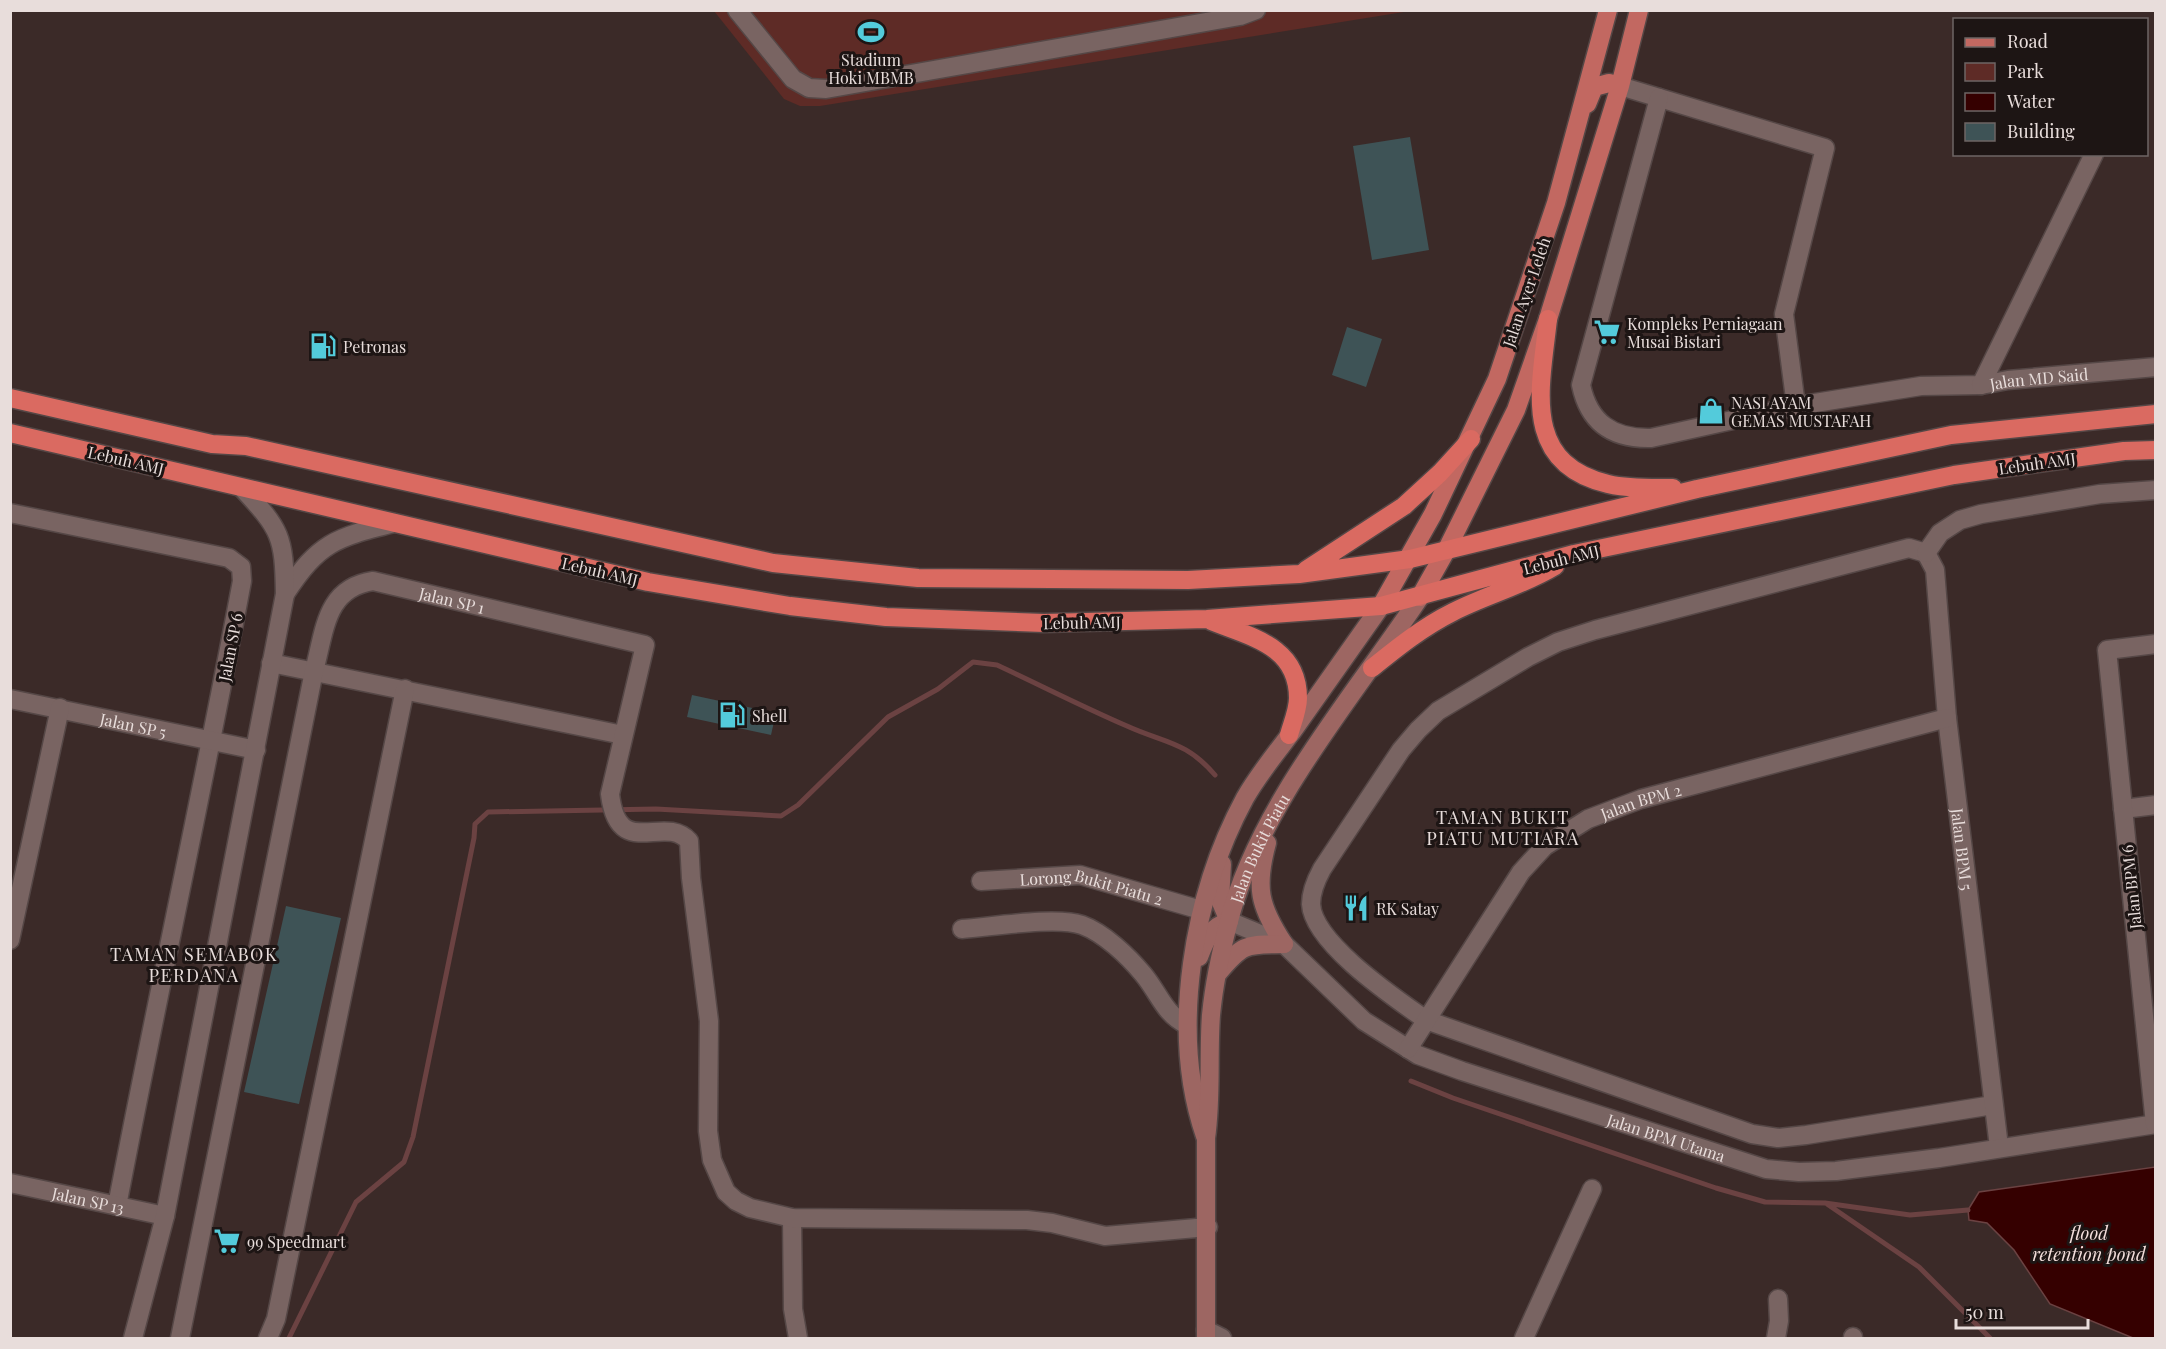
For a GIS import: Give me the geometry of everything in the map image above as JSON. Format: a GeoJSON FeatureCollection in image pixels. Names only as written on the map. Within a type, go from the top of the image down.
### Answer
{"type":"FeatureCollection","features":[{"type":"Feature","properties":{"kind":"highway"},"geometry":{"type":"LineString","coordinates":[[1548,319],[1540,398],[1541,421],[1546,439],[1556,454],[1574,470],[1608,484],[1697,489]]}},
{"type":"Feature","properties":{"kind":"highway"},"geometry":{"type":"LineString","coordinates":[[10,398],[212,444],[246,446],[784,564],[941,579],[1188,580],[1299,574],[1410,560],[1697,489],[1951,435],[2156,414]]}},
{"type":"Feature","properties":{"kind":"highway","name":"Lebuh AMJ"},"geometry":{"type":"LineString","coordinates":[[10,433],[648,582],[790,606],[886,616],[1044,623],[1207,619],[1381,606],[1574,554],[1954,475],[2124,452],[2156,450]]}},
{"type":"Feature","properties":{"kind":"highway"},"geometry":{"type":"LineString","coordinates":[[1299,574],[1404,506],[1440,473],[1471,439]]}},
{"type":"Feature","properties":{"kind":"highway"},"geometry":{"type":"LineString","coordinates":[[1372,668],[1428,625],[1455,610],[1534,578],[1574,554]]}},
{"type":"Feature","properties":{"kind":"highway"},"geometry":{"type":"LineString","coordinates":[[1207,619],[1262,642],[1283,654],[1292,668],[1298,700],[1289,735]]}},
{"type":"Feature","properties":{"kind":"main road","name":"Jalan Ayer Leleh"},"geometry":{"type":"LineString","coordinates":[[1381,606],[1410,560],[1471,439],[1497,379],[1556,203],[1608,10]]}},
{"type":"Feature","properties":{"kind":"main road","name":"Jalan Ayer Leleh"},"geometry":{"type":"LineString","coordinates":[[1420,597],[1447,549],[1516,410],[1548,319],[1620,86],[1639,10]]}},
{"type":"Feature","properties":{"kind":"main road"},"geometry":{"type":"LineString","coordinates":[[1567,156],[1594,87],[1609,83],[1620,86]]}},
{"type":"Feature","properties":{"kind":"main road","name":"Jalan Bukit Piatu"},"geometry":{"type":"LineString","coordinates":[[1212,1336],[1206,1138],[1210,1111],[1211,1014],[1229,921],[1248,865],[1277,806],[1420,597]]}},
{"type":"Feature","properties":{"kind":"main road","name":"Jalan Bukit Piatu"},"geometry":{"type":"LineString","coordinates":[[1206,1138],[1197,1112],[1188,1025],[1190,980],[1201,910],[1209,880],[1246,797],[1381,606]]}},
{"type":"Feature","properties":{"kind":"main road"},"geometry":{"type":"LineString","coordinates":[[1218,974],[1238,950],[1251,945],[1284,944],[1263,908],[1259,885],[1262,861],[1277,806]]}},
{"type":"Feature","properties":{"kind":"main road"},"geometry":{"type":"LineString","coordinates":[[1190,980],[1210,932],[1218,924],[1229,921],[1220,900],[1219,883],[1227,836]]}},
{"type":"Feature","properties":{"kind":"street"},"geometry":{"type":"LineString","coordinates":[[737,10],[794,79],[808,88],[826,89],[1240,16],[1256,10]]}},
{"type":"Feature","properties":{"kind":"street"},"geometry":{"type":"LineString","coordinates":[[1620,86],[1825,148],[1784,314],[1796,406]]}},
{"type":"Feature","properties":{"kind":"street","name":"Jalan MD Said"},"geometry":{"type":"LineString","coordinates":[[1659,98],[1581,385],[1585,401],[1593,416],[1606,427],[1635,438],[1651,438],[1796,406],[1921,386],[1981,385],[2008,380],[2156,367]]}},
{"type":"Feature","properties":{"kind":"street"},"geometry":{"type":"LineString","coordinates":[[1981,385],[2093,156]]}},
{"type":"Feature","properties":{"kind":"street"},"geometry":{"type":"LineString","coordinates":[[133,1338],[165,1216],[285,594],[282,542],[265,512],[242,488]]}},
{"type":"Feature","properties":{"kind":"street"},"geometry":{"type":"LineString","coordinates":[[1993,1105],[1778,1138],[1752,1134],[1426,1020],[1384,990],[1326,936],[1316,921],[1311,905],[1313,888],[1322,869],[1401,750],[1438,711],[1528,657],[1558,642],[1595,630],[1909,548],[1926,553],[1940,533],[1960,520],[1981,514],[2100,494],[2156,490]]}},
{"type":"Feature","properties":{"kind":"street","name":"Jalan SP 6"},"geometry":{"type":"LineString","coordinates":[[10,513],[229,558],[242,567],[242,581],[212,742]]}},
{"type":"Feature","properties":{"kind":"street"},"geometry":{"type":"LineString","coordinates":[[285,594],[317,551],[339,538],[394,523]]}},
{"type":"Feature","properties":{"kind":"street","name":"Jalan BPM 5"},"geometry":{"type":"LineString","coordinates":[[1926,553],[1935,570],[1947,718],[1999,1147]]}},
{"type":"Feature","properties":{"kind":"street","name":"Jalan SP 1"},"geometry":{"type":"LineString","coordinates":[[180,1338],[314,671],[330,611],[340,595],[356,584],[373,581],[645,645],[623,735]]}},
{"type":"Feature","properties":{"kind":"street","name":"Jalan BPM 6"},"geometry":{"type":"LineString","coordinates":[[2155,1124],[2147,965],[2123,809],[2108,650],[2156,644]]}},
{"type":"Feature","properties":{"kind":"street"},"geometry":{"type":"LineString","coordinates":[[271,663],[623,735],[610,794],[612,811],[619,824],[635,832],[680,834],[689,841],[691,878],[710,1021],[708,1131],[712,1160],[718,1179],[736,1201],[750,1208],[792,1218],[1027,1220],[1052,1223],[1105,1236],[1208,1227]]}},
{"type":"Feature","properties":{"kind":"street"},"geometry":{"type":"LineString","coordinates":[[268,1338],[276,1319],[405,689]]}},
{"type":"Feature","properties":{"kind":"street","name":"Jalan SP 5"},"geometry":{"type":"LineString","coordinates":[[10,699],[256,750]]}},
{"type":"Feature","properties":{"kind":"street"},"geometry":{"type":"LineString","coordinates":[[10,940],[18,863],[60,708]]}},
{"type":"Feature","properties":{"kind":"street","name":"Jalan BPM 2"},"geometry":{"type":"LineString","coordinates":[[1408,1049],[1521,873],[1545,846],[1588,819],[1641,799],[1947,718]]}},
{"type":"Feature","properties":{"kind":"street"},"geometry":{"type":"LineString","coordinates":[[117,1206],[143,1068],[212,742]]}},
{"type":"Feature","properties":{"kind":"street"},"geometry":{"type":"LineString","coordinates":[[2123,809],[2156,805]]}},
{"type":"Feature","properties":{"kind":"street","name":"Lorong Bukit Piatu 2"},"geometry":{"type":"LineString","coordinates":[[981,882],[1080,875],[1201,910]]}},
{"type":"Feature","properties":{"kind":"street","name":"Jalan BPM Utama"},"geometry":{"type":"LineString","coordinates":[[1229,921],[1284,944],[1364,1021],[1408,1049],[1462,1071],[1766,1169],[1836,1171],[2155,1124]]}},
{"type":"Feature","properties":{"kind":"street"},"geometry":{"type":"LineString","coordinates":[[962,929],[1058,922],[1087,928],[1103,937],[1132,962],[1152,986],[1167,1012],[1188,1025]]}},
{"type":"Feature","properties":{"kind":"street","name":"Jalan SP 13"},"geometry":{"type":"LineString","coordinates":[[10,1183],[165,1216]]}},
{"type":"Feature","properties":{"kind":"street"},"geometry":{"type":"LineString","coordinates":[[1524,1338],[1592,1189]]}},
{"type":"Feature","properties":{"kind":"street"},"geometry":{"type":"LineString","coordinates":[[792,1218],[793,1309],[798,1338]]}},
{"type":"Feature","properties":{"kind":"street"},"geometry":{"type":"LineString","coordinates":[[1776,1338],[1779,1321],[1778,1299]]}},
{"type":"Feature","properties":{"kind":"green space"},"geometry":{"type":"Polygon","coordinates":[[[714,11],[1410,11],[820,106],[800,106],[784,99],[714,11]]]}},
{"type":"Feature","properties":{"kind":"water","name":"flood retention pond"},"geometry":{"type":"Polygon","coordinates":[[[2155,1167],[2155,1338],[2133,1338],[2050,1304],[2014,1250],[1987,1223],[1969,1220],[1968,1210],[1979,1192],[2155,1167]]]}},
{"type":"Feature","properties":{"kind":"building"},"geometry":{"type":"Polygon","coordinates":[[[1410,137],[1429,250],[1372,260],[1353,146],[1410,137]]]}},
{"type":"Feature","properties":{"kind":"building"},"geometry":{"type":"Polygon","coordinates":[[[1347,327],[1382,339],[1366,387],[1332,375],[1347,327]]]}},
{"type":"Feature","properties":{"kind":"building","name":"Shell"},"geometry":{"type":"Polygon","coordinates":[[[692,695],[776,713],[771,735],[687,717],[692,695]]]}},
{"type":"Feature","properties":{"kind":"building"},"geometry":{"type":"Polygon","coordinates":[[[286,906],[341,918],[299,1104],[244,1092],[286,906]]]}},
{"type":"Feature","properties":{"kind":"waterway"},"geometry":{"type":"LineString","coordinates":[[289,1338],[356,1202],[404,1162],[413,1137],[475,824],[488,812],[656,809],[781,816],[798,805],[888,717],[938,689],[973,662],[997,665],[1140,732],[1174,744],[1194,755],[1215,775]]}},
{"type":"Feature","properties":{"kind":"waterway"},"geometry":{"type":"LineString","coordinates":[[1411,1081],[1453,1098],[1716,1188],[1765,1202],[1825,1203],[1910,1215],[1968,1210]]}},
{"type":"Feature","properties":{"kind":"waterway"},"geometry":{"type":"LineString","coordinates":[[1827,1204],[1919,1267],[1990,1338]]}},
{"type":"Feature","properties":{"kind":"place","name":"Stadium Hoki MBMB"},"geometry":{"type":"Point","coordinates":[871,32]}},
{"type":"Feature","properties":{"kind":"place","name":"Kompleks Perniagaan Musai Bistari"},"geometry":{"type":"Point","coordinates":[1607,332]}},
{"type":"Feature","properties":{"kind":"place","name":"Petronas"},"geometry":{"type":"Point","coordinates":[323,346]}},
{"type":"Feature","properties":{"kind":"place","name":"NASI AYAM GEMAS MUSTAFAH"},"geometry":{"type":"Point","coordinates":[1711,411]}},
{"type":"Feature","properties":{"kind":"place","name":"Shell"},"geometry":{"type":"Point","coordinates":[732,715]}},
{"type":"Feature","properties":{"kind":"place","name":"RK Satay"},"geometry":{"type":"Point","coordinates":[1356,908]}},
{"type":"Feature","properties":{"kind":"place","name":"99 Speedmart"},"geometry":{"type":"Point","coordinates":[227,1241]}},
{"type":"Feature","properties":{"kind":"district","name":"TAMAN BUKIT PIATU MUTIARA"},"geometry":{"type":"Point","coordinates":[1503,827]}},
{"type":"Feature","properties":{"kind":"district","name":"TAMAN SEMABOK PERDANA"},"geometry":{"type":"Point","coordinates":[194,964]}}]}
